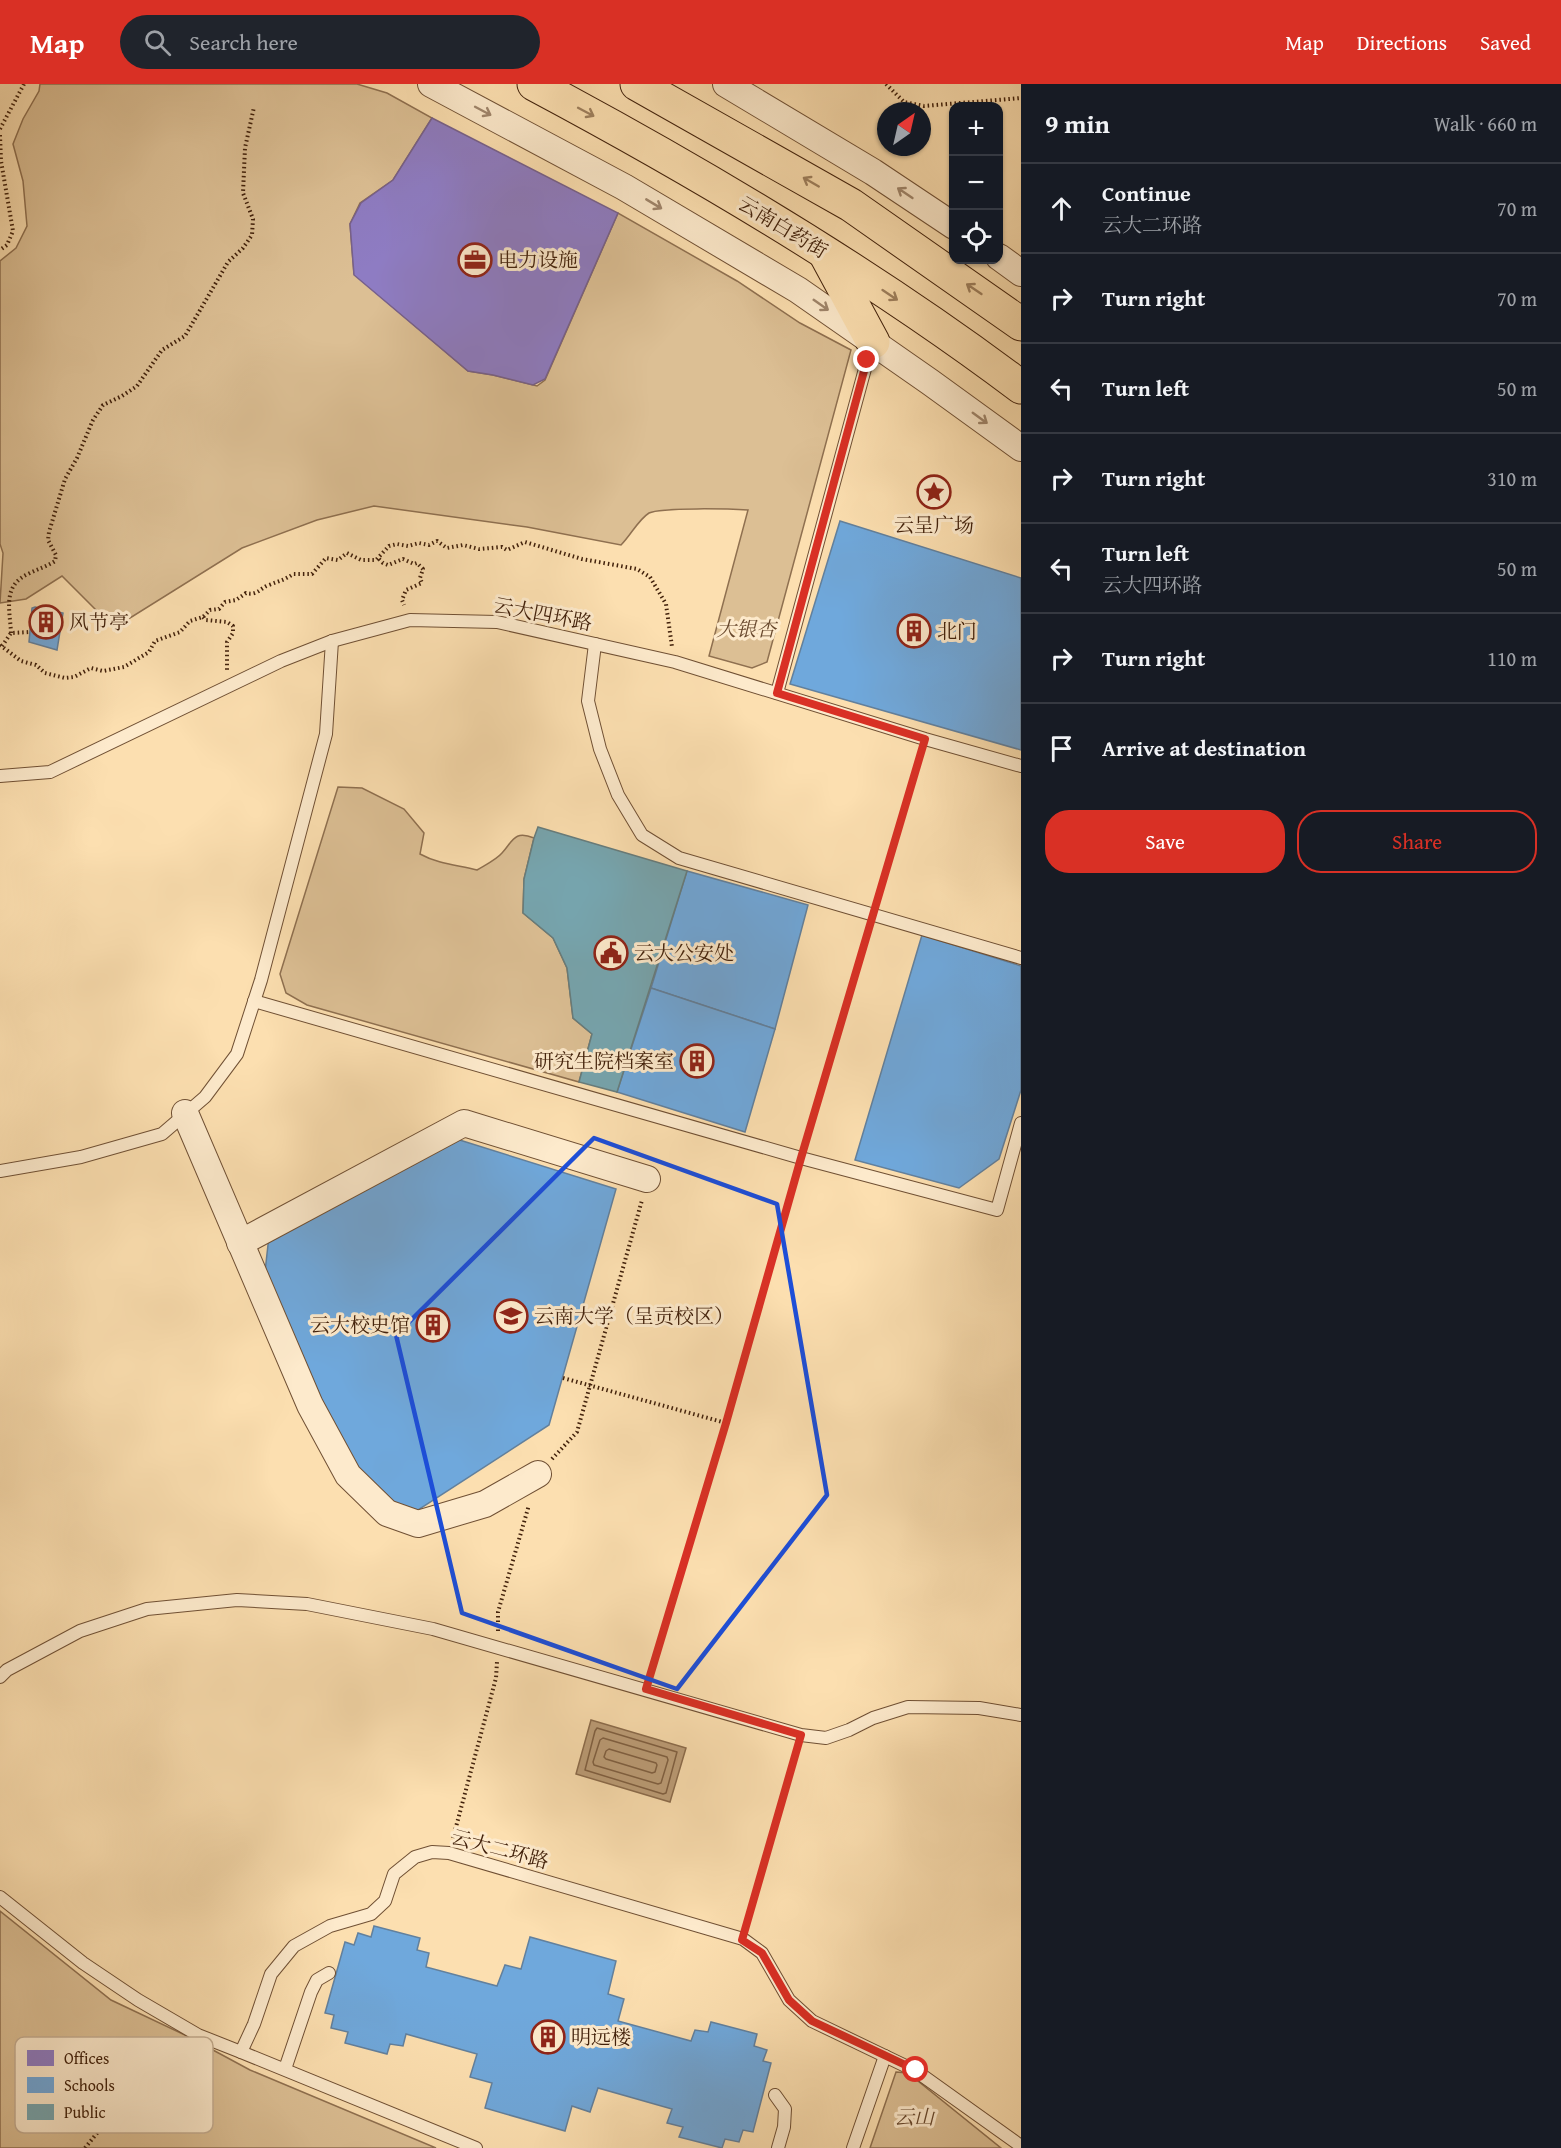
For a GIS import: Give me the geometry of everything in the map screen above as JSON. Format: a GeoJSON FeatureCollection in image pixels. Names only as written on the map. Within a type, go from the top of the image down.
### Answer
{"type":"FeatureCollection","features":[{"type":"Feature","properties":{"kind":"main road","name":"云南白药街"},"geometry":{"type":"LineString","coordinates":[[534,84],[647,144],[824,251],[960,341],[1021,387]]}},
{"type":"Feature","properties":{"kind":"main road"},"geometry":{"type":"LineString","coordinates":[[637,84],[851,205],[1021,324]]}},
{"type":"Feature","properties":{"kind":"main road"},"geometry":{"type":"LineString","coordinates":[[824,251],[873,342]]}},
{"type":"Feature","properties":{"kind":"street"},"geometry":{"type":"LineString","coordinates":[[431,84],[624,187],[798,290],[1021,448]]}},
{"type":"Feature","properties":{"kind":"street"},"geometry":{"type":"LineString","coordinates":[[726,84],[873,171],[949,223]]}},
{"type":"Feature","properties":{"kind":"street"},"geometry":{"type":"LineString","coordinates":[[1003,260],[1021,273]]}},
{"type":"Feature","properties":{"kind":"street"},"geometry":{"type":"LineString","coordinates":[[185,1113],[310,1405],[348,1475],[387,1513],[418,1524],[485,1504],[538,1473]]}},
{"type":"Feature","properties":{"kind":"street"},"geometry":{"type":"LineString","coordinates":[[240,1243],[464,1123],[648,1179]]}},
{"type":"Feature","properties":{"kind":"lane"},"geometry":{"type":"LineString","coordinates":[[777,693],[873,342]]}},
{"type":"Feature","properties":{"kind":"lane","name":"云大四环路"},"geometry":{"type":"LineString","coordinates":[[0,776],[50,772],[281,661],[332,641],[410,621],[497,622],[675,662],[1021,766]]}},
{"type":"Feature","properties":{"kind":"lane"},"geometry":{"type":"LineString","coordinates":[[0,1171],[81,1157],[162,1134],[205,1097],[237,1054],[254,1001],[326,734],[332,641]]}},
{"type":"Feature","properties":{"kind":"lane"},"geometry":{"type":"LineString","coordinates":[[595,644],[588,701],[595,730],[618,795],[642,835],[679,858],[1021,958]]}},
{"type":"Feature","properties":{"kind":"lane"},"geometry":{"type":"LineString","coordinates":[[254,1001],[801,1158],[997,1210],[1021,1123]]}},
{"type":"Feature","properties":{"kind":"lane"},"geometry":{"type":"LineString","coordinates":[[0,1677],[7,1670],[80,1631],[147,1609],[237,1600],[307,1604],[433,1629],[801,1735],[826,1738],[849,1731],[873,1718],[908,1707],[980,1708],[1021,1715]]}},
{"type":"Feature","properties":{"kind":"lane","name":"云大二环路"},"geometry":{"type":"LineString","coordinates":[[241,2052],[254,2024],[271,1974],[294,1946],[330,1926],[370,1914],[385,1901],[394,1874],[415,1857],[432,1852],[449,1853],[742,1940],[762,1953],[789,2000],[812,2021],[916,2070],[1021,2146]]}},
{"type":"Feature","properties":{"kind":"lane"},"geometry":{"type":"LineString","coordinates":[[0,1898],[83,1963],[138,2000],[203,2037]]}},
{"type":"Feature","properties":{"kind":"lane"},"geometry":{"type":"LineString","coordinates":[[285,2069],[311,1992],[317,1980],[329,1973]]}},
{"type":"Feature","properties":{"kind":"lane"},"geometry":{"type":"LineString","coordinates":[[213,2041],[476,2148]]}},
{"type":"Feature","properties":{"kind":"lane"},"geometry":{"type":"LineString","coordinates":[[853,2148],[885,2056]]}},
{"type":"Feature","properties":{"kind":"lane"},"geometry":{"type":"LineString","coordinates":[[775,2095],[785,2109],[784,2127],[778,2148]]}},
{"type":"Feature","properties":{"kind":"path"},"geometry":{"type":"LineString","coordinates":[[0,129],[24,84]]}},
{"type":"Feature","properties":{"kind":"path"},"geometry":{"type":"LineString","coordinates":[[886,84],[904,102],[924,106],[1021,98]]}},
{"type":"Feature","properties":{"kind":"path"},"geometry":{"type":"LineString","coordinates":[[254,107],[245,148],[243,193],[253,219],[252,235],[243,248],[228,262],[185,336],[162,350],[137,386],[103,405],[93,420],[77,458],[65,479],[49,532],[48,540],[56,555],[55,561],[26,575],[9,591],[11,633],[1,646],[21,661],[36,664],[45,673],[65,678],[91,668],[103,672],[124,667],[149,652],[155,641],[180,632],[193,618],[203,617],[210,610],[219,609],[225,602],[236,600],[246,593],[259,592],[265,586],[286,580],[293,574],[312,574],[326,558],[338,560],[347,553],[361,560],[376,560],[389,546],[397,544],[429,545],[437,541],[447,548],[463,545],[479,549],[502,547],[507,550],[525,542],[582,559],[637,569],[650,577],[666,604],[675,662]]}},
{"type":"Feature","properties":{"kind":"path"},"geometry":{"type":"LineString","coordinates":[[0,135],[1,161],[13,231],[7,245],[0,250]]}},
{"type":"Feature","properties":{"kind":"path"},"geometry":{"type":"LineString","coordinates":[[379,558],[383,564],[388,565],[403,560],[417,563],[423,569],[420,578],[422,583],[406,590],[402,600],[410,621]]}},
{"type":"Feature","properties":{"kind":"path"},"geometry":{"type":"LineString","coordinates":[[203,617],[206,620],[227,622],[233,626],[233,633],[227,642],[226,662],[227,672],[235,684]]}},
{"type":"Feature","properties":{"kind":"path"},"geometry":{"type":"LineString","coordinates":[[11,633],[30,632]]}},
{"type":"Feature","properties":{"kind":"path"},"geometry":{"type":"LineString","coordinates":[[646,1689],[726,1423],[801,1158],[925,739]]}},
{"type":"Feature","properties":{"kind":"path"},"geometry":{"type":"LineString","coordinates":[[577,1432],[648,1179]]}},
{"type":"Feature","properties":{"kind":"path"},"geometry":{"type":"LineString","coordinates":[[563,1378],[726,1423]]}},
{"type":"Feature","properties":{"kind":"path"},"geometry":{"type":"LineString","coordinates":[[498,1612],[520,1535]]}},
{"type":"Feature","properties":{"kind":"path"},"geometry":{"type":"LineString","coordinates":[[449,1853],[496,1678]]}},
{"type":"Feature","properties":{"kind":"path"},"geometry":{"type":"LineString","coordinates":[[742,1940],[801,1735]]}},
{"type":"Feature","properties":{"kind":"path"},"geometry":{"type":"LineString","coordinates":[[85,2148],[97,2133]]}},
{"type":"Feature","properties":{"kind":"highlighted area"},"geometry":{"type":"Polygon","coordinates":[[[594,1138],[777,1204],[827,1495],[677,1689],[462,1613],[396,1335],[594,1138]]]}},
{"type":"Feature","properties":{"kind":"green space","name":"大银杏"},"geometry":{"type":"Polygon","coordinates":[[[40,84],[357,84],[387,93],[432,118],[393,180],[360,203],[350,224],[354,274],[468,371],[537,386],[545,380],[618,213],[737,281],[800,323],[851,350],[767,662],[752,668],[709,656],[748,510],[656,511],[649,513],[641,520],[621,545],[527,527],[374,506],[317,520],[242,548],[114,628],[62,576],[26,599],[0,603],[3,553],[0,544],[0,261],[16,248],[27,226],[23,181],[13,144],[23,119],[39,91],[40,84]]]}},
{"type":"Feature","properties":{"kind":"green space"},"geometry":{"type":"Polygon","coordinates":[[[338,787],[362,788],[404,809],[424,833],[420,854],[441,862],[477,870],[497,858],[518,836],[534,838],[524,879],[523,913],[553,938],[567,968],[573,1018],[592,1034],[579,1082],[307,1005],[286,993],[280,974],[338,787]]]}},
{"type":"Feature","properties":{"kind":"green space"},"geometry":{"type":"Polygon","coordinates":[[[0,1911],[111,2000],[189,2037],[15,2037],[15,2133],[213,2133],[213,2050],[250,2070],[436,2148],[0,2148],[0,1911]]]}},
{"type":"Feature","properties":{"kind":"green space","name":"云山"},"geometry":{"type":"Polygon","coordinates":[[[896,2072],[908,2073],[1001,2148],[870,2148],[896,2072]]]}},
{"type":"Feature","properties":{"kind":"water"},"geometry":{"type":"Polygon","coordinates":[[[591,1720],[686,1748],[670,1802],[576,1774],[591,1720]]]}},
{"type":"Feature","properties":{"kind":"building: Offices","name":"电力设施"},"geometry":{"type":"Polygon","coordinates":[[[432,118],[618,213],[545,379],[533,385],[468,371],[354,275],[350,224],[361,203],[393,180],[432,118]]]}},
{"type":"Feature","properties":{"kind":"building: Schools","name":"北门"},"geometry":{"type":"Polygon","coordinates":[[[840,521],[1021,578],[1021,750],[790,684],[840,521]]]}},
{"type":"Feature","properties":{"kind":"building: Schools","name":"风节亭"},"geometry":{"type":"Polygon","coordinates":[[[32,608],[63,613],[57,650],[29,642],[32,608]]]}},
{"type":"Feature","properties":{"kind":"building: Schools"},"geometry":{"type":"Polygon","coordinates":[[[687,871],[808,905],[775,1029],[651,988],[687,871]]]}},
{"type":"Feature","properties":{"kind":"building: Schools"},"geometry":{"type":"Polygon","coordinates":[[[922,935],[1021,966],[1021,1090],[999,1159],[959,1188],[855,1160],[922,935]]]}},
{"type":"Feature","properties":{"kind":"building: Schools","name":"研究生院档案室"},"geometry":{"type":"Polygon","coordinates":[[[651,988],[775,1029],[745,1132],[617,1092],[651,988]]]}},
{"type":"Feature","properties":{"kind":"building: Schools","name":"云大校史馆"},"geometry":{"type":"Polygon","coordinates":[[[450,1137],[616,1189],[549,1425],[415,1512],[384,1501],[344,1450],[265,1272],[269,1236],[450,1137]]]}},
{"type":"Feature","properties":{"kind":"building: Schools","name":"明远楼"},"geometry":{"type":"Polygon","coordinates":[[[374,1926],[420,1938],[417,1950],[429,1953],[426,1967],[497,1986],[505,1965],[521,1969],[530,1937],[616,1961],[608,1994],[624,1999],[618,2021],[691,2041],[695,2030],[708,2032],[711,2022],[757,2034],[754,2046],[767,2050],[763,2061],[771,2063],[753,2132],[743,2130],[739,2142],[725,2139],[722,2148],[679,2137],[683,2127],[667,2123],[672,2109],[598,2088],[590,2112],[572,2106],[565,2131],[485,2108],[492,2083],[470,2077],[477,2054],[406,2034],[403,2046],[390,2044],[387,2054],[345,2043],[348,2032],[331,2028],[334,2015],[325,2013],[345,1942],[354,1945],[358,1933],[371,1937],[374,1926]]]}},
{"type":"Feature","properties":{"kind":"building: Public","name":"云大公安处"},"geometry":{"type":"Polygon","coordinates":[[[538,827],[687,871],[617,1092],[579,1082],[592,1034],[573,1018],[567,968],[553,938],[523,913],[524,879],[538,827]]]}},
{"type":"Feature","properties":{"kind":"place","name":"电力设施"},"geometry":{"type":"Point","coordinates":[475,260]}},
{"type":"Feature","properties":{"kind":"place","name":"云呈广场"},"geometry":{"type":"Point","coordinates":[934,492]}},
{"type":"Feature","properties":{"kind":"place","name":"风节亭"},"geometry":{"type":"Point","coordinates":[46,622]}},
{"type":"Feature","properties":{"kind":"place","name":"北门"},"geometry":{"type":"Point","coordinates":[914,631]}},
{"type":"Feature","properties":{"kind":"place","name":"云大公安处"},"geometry":{"type":"Point","coordinates":[611,953]}},
{"type":"Feature","properties":{"kind":"place","name":"研究生院档案室"},"geometry":{"type":"Point","coordinates":[697,1061]}},
{"type":"Feature","properties":{"kind":"place","name":"云南大学（呈贡校区）"},"geometry":{"type":"Point","coordinates":[511,1316]}},
{"type":"Feature","properties":{"kind":"place","name":"云大校史馆"},"geometry":{"type":"Point","coordinates":[433,1325]}},
{"type":"Feature","properties":{"kind":"place","name":"明远楼"},"geometry":{"type":"Point","coordinates":[548,2037]}},
{"type":"Feature","properties":{"kind":"route"},"geometry":{"type":"LineString","coordinates":[[867,360],[777,693],[925,739],[801,1158],[726,1423],[646,1689],[801,1735],[742,1940],[762,1953],[789,2000],[812,2021],[916,2070]]}}]}
